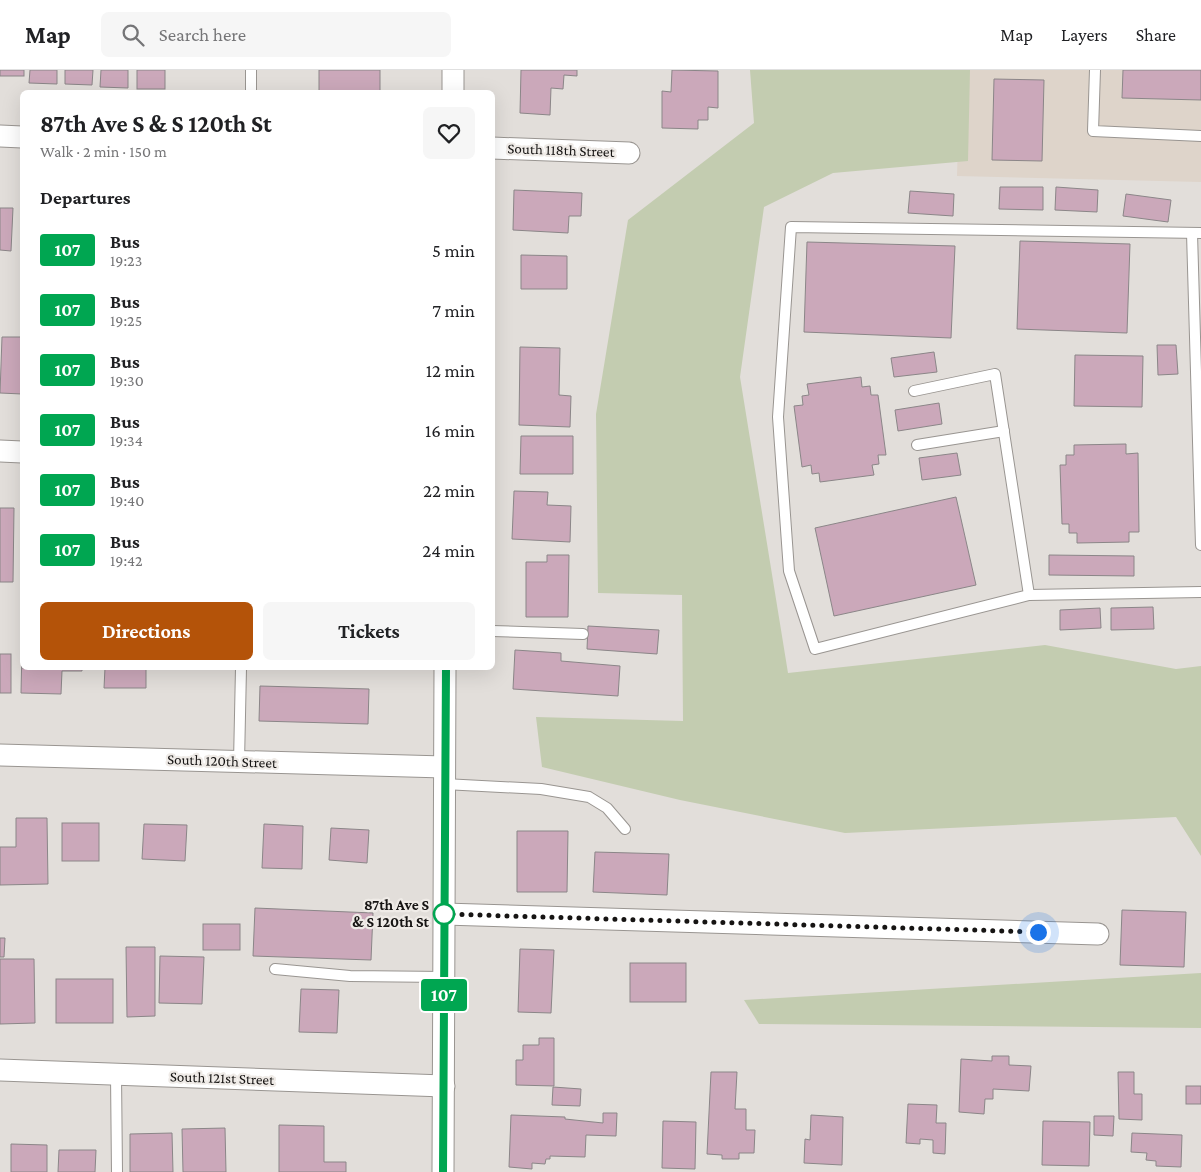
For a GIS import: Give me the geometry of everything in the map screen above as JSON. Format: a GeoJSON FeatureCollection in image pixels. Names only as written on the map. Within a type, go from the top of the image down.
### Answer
{"type":"FeatureCollection","features":[{"type":"Feature","properties":{"kind":"street"},"geometry":{"type":"LineString","coordinates":[[453,70],[453,90]]}},
{"type":"Feature","properties":{"kind":"street"},"geometry":{"type":"LineString","coordinates":[[0,136],[20,137]]}},
{"type":"Feature","properties":{"kind":"street","name":"South 118th Street"},"geometry":{"type":"LineString","coordinates":[[495,148],[629,153]]}},
{"type":"Feature","properties":{"kind":"street"},"geometry":{"type":"LineString","coordinates":[[0,451],[20,452]]}},
{"type":"Feature","properties":{"kind":"street"},"geometry":{"type":"LineString","coordinates":[[443,1172],[446,670]]}},
{"type":"Feature","properties":{"kind":"street","name":"South 120th Street"},"geometry":{"type":"LineString","coordinates":[[0,755],[239,762],[444,776]]}},
{"type":"Feature","properties":{"kind":"street"},"geometry":{"type":"LineString","coordinates":[[444,914],[1098,934]]}},
{"type":"Feature","properties":{"kind":"street","name":"South 121st Street"},"geometry":{"type":"LineString","coordinates":[[0,1070],[444,1086]]}},
{"type":"Feature","properties":{"kind":"lane"},"geometry":{"type":"LineString","coordinates":[[251,90],[252,70]]}},
{"type":"Feature","properties":{"kind":"lane"},"geometry":{"type":"LineString","coordinates":[[1095,70],[1093,131],[1201,136]]}},
{"type":"Feature","properties":{"kind":"lane"},"geometry":{"type":"LineString","coordinates":[[1201,545],[1196,233],[792,227],[778,417],[788,571],[815,649],[1029,594],[1201,592]]}},
{"type":"Feature","properties":{"kind":"lane"},"geometry":{"type":"LineString","coordinates":[[914,391],[995,374],[1029,594]]}},
{"type":"Feature","properties":{"kind":"lane"},"geometry":{"type":"LineString","coordinates":[[917,445],[1004,431]]}},
{"type":"Feature","properties":{"kind":"lane"},"geometry":{"type":"LineString","coordinates":[[495,631],[583,634]]}},
{"type":"Feature","properties":{"kind":"lane"},"geometry":{"type":"LineString","coordinates":[[239,762],[241,670]]}},
{"type":"Feature","properties":{"kind":"lane"},"geometry":{"type":"LineString","coordinates":[[444,776],[590,797],[607,808],[624,829]]}},
{"type":"Feature","properties":{"kind":"lane"},"geometry":{"type":"LineString","coordinates":[[275,969],[350,976],[444,977]]}},
{"type":"Feature","properties":{"kind":"lane"},"geometry":{"type":"LineString","coordinates":[[116,1075],[117,1172]]}},
{"type":"Feature","properties":{"kind":"shaded area"},"geometry":{"type":"Polygon","coordinates":[[[960,70],[1201,70],[1201,182],[957,176],[960,70]]]}},
{"type":"Feature","properties":{"kind":"green space"},"geometry":{"type":"Polygon","coordinates":[[[750,70],[970,70],[968,161],[833,173],[764,207],[740,377],[788,673],[1045,645],[1176,669],[1201,666],[1201,856],[1176,817],[845,833],[680,800],[542,767],[536,717],[683,721],[682,595],[598,593],[596,414],[628,220],[754,123],[750,70]]]}},
{"type":"Feature","properties":{"kind":"green space"},"geometry":{"type":"Polygon","coordinates":[[[1201,973],[1201,1028],[759,1024],[744,1000],[1201,973]]]}},
{"type":"Feature","properties":{"kind":"building"},"geometry":{"type":"Polygon","coordinates":[[[0,70],[24,70],[24,76],[0,76],[0,70]]]}},
{"type":"Feature","properties":{"kind":"building"},"geometry":{"type":"Polygon","coordinates":[[[30,70],[57,70],[57,84],[29,83],[30,70]]]}},
{"type":"Feature","properties":{"kind":"building"},"geometry":{"type":"Polygon","coordinates":[[[65,70],[93,70],[92,85],[65,84],[65,70]]]}},
{"type":"Feature","properties":{"kind":"building"},"geometry":{"type":"Polygon","coordinates":[[[101,70],[128,70],[128,88],[100,87],[101,70]]]}},
{"type":"Feature","properties":{"kind":"building"},"geometry":{"type":"Polygon","coordinates":[[[137,70],[165,70],[165,89],[137,89],[137,70]]]}},
{"type":"Feature","properties":{"kind":"building"},"geometry":{"type":"Polygon","coordinates":[[[319,70],[380,70],[380,90],[319,90],[319,70]]]}},
{"type":"Feature","properties":{"kind":"building"},"geometry":{"type":"Polygon","coordinates":[[[521,70],[577,70],[577,76],[564,75],[563,89],[551,88],[550,115],[520,113],[521,70]]]}},
{"type":"Feature","properties":{"kind":"building"},"geometry":{"type":"Polygon","coordinates":[[[672,70],[718,71],[718,108],[708,107],[708,120],[698,120],[698,129],[662,128],[662,91],[671,92],[672,70]]]}},
{"type":"Feature","properties":{"kind":"building"},"geometry":{"type":"Polygon","coordinates":[[[1123,70],[1201,70],[1201,100],[1122,98],[1123,70]]]}},
{"type":"Feature","properties":{"kind":"building"},"geometry":{"type":"Polygon","coordinates":[[[994,79],[1044,80],[1042,161],[992,160],[994,79]]]}},
{"type":"Feature","properties":{"kind":"building"},"geometry":{"type":"Polygon","coordinates":[[[1000,187],[1043,187],[1043,210],[999,209],[1000,187]]]}},
{"type":"Feature","properties":{"kind":"building"},"geometry":{"type":"Polygon","coordinates":[[[1056,187],[1098,190],[1097,212],[1055,210],[1056,187]]]}},
{"type":"Feature","properties":{"kind":"building"},"geometry":{"type":"Polygon","coordinates":[[[514,190],[582,193],[581,216],[569,216],[568,233],[513,230],[514,190]]]}},
{"type":"Feature","properties":{"kind":"building"},"geometry":{"type":"Polygon","coordinates":[[[910,191],[954,194],[953,216],[908,213],[910,191]]]}},
{"type":"Feature","properties":{"kind":"building"},"geometry":{"type":"Polygon","coordinates":[[[1126,194],[1171,200],[1168,222],[1123,216],[1126,194]]]}},
{"type":"Feature","properties":{"kind":"building"},"geometry":{"type":"Polygon","coordinates":[[[0,208],[13,208],[11,251],[0,250],[0,208]]]}},
{"type":"Feature","properties":{"kind":"building"},"geometry":{"type":"Polygon","coordinates":[[[1020,241],[1130,244],[1127,333],[1017,329],[1020,241]]]}},
{"type":"Feature","properties":{"kind":"building"},"geometry":{"type":"Polygon","coordinates":[[[807,242],[955,246],[951,338],[804,332],[807,242]]]}},
{"type":"Feature","properties":{"kind":"building"},"geometry":{"type":"Polygon","coordinates":[[[521,255],[567,256],[567,289],[521,289],[521,255]]]}},
{"type":"Feature","properties":{"kind":"building"},"geometry":{"type":"Polygon","coordinates":[[[2,337],[20,337],[20,394],[0,393],[2,337]]]}},
{"type":"Feature","properties":{"kind":"building"},"geometry":{"type":"Polygon","coordinates":[[[1157,345],[1176,345],[1178,374],[1158,375],[1157,345]]]}},
{"type":"Feature","properties":{"kind":"building"},"geometry":{"type":"Polygon","coordinates":[[[520,347],[560,348],[559,395],[571,396],[570,427],[519,425],[520,347]]]}},
{"type":"Feature","properties":{"kind":"building"},"geometry":{"type":"Polygon","coordinates":[[[934,352],[937,372],[894,377],[891,358],[934,352]]]}},
{"type":"Feature","properties":{"kind":"building"},"geometry":{"type":"Polygon","coordinates":[[[1075,355],[1143,356],[1142,407],[1074,406],[1075,355]]]}},
{"type":"Feature","properties":{"kind":"building"},"geometry":{"type":"Polygon","coordinates":[[[861,377],[862,387],[870,386],[871,395],[878,395],[886,455],[878,455],[879,464],[872,465],[874,475],[820,482],[819,473],[812,474],[811,465],[802,467],[794,406],[803,405],[802,396],[809,395],[807,384],[861,377]]]}},
{"type":"Feature","properties":{"kind":"building"},"geometry":{"type":"Polygon","coordinates":[[[939,403],[942,424],[898,431],[895,410],[939,403]]]}},
{"type":"Feature","properties":{"kind":"building"},"geometry":{"type":"Polygon","coordinates":[[[521,436],[573,436],[573,474],[520,474],[521,436]]]}},
{"type":"Feature","properties":{"kind":"building"},"geometry":{"type":"Polygon","coordinates":[[[1126,444],[1126,454],[1138,453],[1139,532],[1129,532],[1129,542],[1077,543],[1077,533],[1069,533],[1069,524],[1062,524],[1060,465],[1066,465],[1066,455],[1074,455],[1074,445],[1126,444]]]}},
{"type":"Feature","properties":{"kind":"building"},"geometry":{"type":"Polygon","coordinates":[[[957,453],[961,475],[922,480],[919,458],[957,453]]]}},
{"type":"Feature","properties":{"kind":"building"},"geometry":{"type":"Polygon","coordinates":[[[514,491],[548,492],[547,505],[571,506],[570,542],[512,539],[514,491]]]}},
{"type":"Feature","properties":{"kind":"building"},"geometry":{"type":"Polygon","coordinates":[[[956,497],[976,585],[834,616],[815,528],[956,497]]]}},
{"type":"Feature","properties":{"kind":"building"},"geometry":{"type":"Polygon","coordinates":[[[0,508],[14,508],[13,582],[0,582],[0,508]]]}},
{"type":"Feature","properties":{"kind":"building"},"geometry":{"type":"Polygon","coordinates":[[[547,555],[569,555],[568,617],[526,617],[526,562],[547,562],[547,555]]]}},
{"type":"Feature","properties":{"kind":"building"},"geometry":{"type":"Polygon","coordinates":[[[1049,555],[1134,556],[1134,576],[1049,575],[1049,555]]]}},
{"type":"Feature","properties":{"kind":"building"},"geometry":{"type":"Polygon","coordinates":[[[1153,607],[1154,629],[1111,630],[1111,608],[1153,607]]]}},
{"type":"Feature","properties":{"kind":"building"},"geometry":{"type":"Polygon","coordinates":[[[1100,608],[1101,628],[1060,630],[1060,610],[1100,608]]]}},
{"type":"Feature","properties":{"kind":"building"},"geometry":{"type":"Polygon","coordinates":[[[588,626],[659,630],[657,654],[587,649],[588,626]]]}},
{"type":"Feature","properties":{"kind":"building"},"geometry":{"type":"Polygon","coordinates":[[[515,650],[561,653],[561,661],[620,666],[618,696],[513,689],[515,650]]]}},
{"type":"Feature","properties":{"kind":"building"},"geometry":{"type":"Polygon","coordinates":[[[0,654],[11,654],[11,693],[0,693],[0,654]]]}},
{"type":"Feature","properties":{"kind":"building"},"geometry":{"type":"Polygon","coordinates":[[[22,670],[82,670],[62,671],[61,694],[21,693],[22,670]]]}},
{"type":"Feature","properties":{"kind":"building"},"geometry":{"type":"Polygon","coordinates":[[[105,670],[146,670],[146,688],[104,688],[105,670]]]}},
{"type":"Feature","properties":{"kind":"building"},"geometry":{"type":"Polygon","coordinates":[[[260,686],[369,689],[368,724],[259,721],[260,686]]]}},
{"type":"Feature","properties":{"kind":"building"},"geometry":{"type":"Polygon","coordinates":[[[16,818],[47,818],[48,884],[0,885],[0,847],[16,847],[16,818]]]}},
{"type":"Feature","properties":{"kind":"building"},"geometry":{"type":"Polygon","coordinates":[[[62,823],[99,823],[99,861],[62,861],[62,823]]]}},
{"type":"Feature","properties":{"kind":"building"},"geometry":{"type":"Polygon","coordinates":[[[144,824],[187,825],[185,861],[142,859],[144,824]]]}},
{"type":"Feature","properties":{"kind":"building"},"geometry":{"type":"Polygon","coordinates":[[[264,824],[303,826],[302,869],[262,868],[264,824]]]}},
{"type":"Feature","properties":{"kind":"building"},"geometry":{"type":"Polygon","coordinates":[[[331,828],[369,830],[367,863],[329,860],[331,828]]]}},
{"type":"Feature","properties":{"kind":"building"},"geometry":{"type":"Polygon","coordinates":[[[517,831],[568,831],[567,892],[517,892],[517,831]]]}},
{"type":"Feature","properties":{"kind":"building"},"geometry":{"type":"Polygon","coordinates":[[[595,852],[669,854],[667,895],[593,892],[595,852]]]}},
{"type":"Feature","properties":{"kind":"building"},"geometry":{"type":"Polygon","coordinates":[[[255,908],[373,913],[371,960],[253,956],[255,908]]]}},
{"type":"Feature","properties":{"kind":"building"},"geometry":{"type":"Polygon","coordinates":[[[1122,910],[1186,912],[1184,967],[1120,965],[1122,910]]]}},
{"type":"Feature","properties":{"kind":"building"},"geometry":{"type":"Polygon","coordinates":[[[203,924],[240,924],[240,950],[203,950],[203,924]]]}},
{"type":"Feature","properties":{"kind":"building"},"geometry":{"type":"Polygon","coordinates":[[[0,938],[5,938],[4,957],[0,957],[0,938]]]}},
{"type":"Feature","properties":{"kind":"building"},"geometry":{"type":"Polygon","coordinates":[[[126,947],[155,947],[155,1016],[127,1017],[126,947]]]}},
{"type":"Feature","properties":{"kind":"building"},"geometry":{"type":"Polygon","coordinates":[[[520,949],[554,950],[551,1013],[518,1012],[520,949]]]}},
{"type":"Feature","properties":{"kind":"building"},"geometry":{"type":"Polygon","coordinates":[[[160,956],[204,957],[202,1004],[159,1003],[160,956]]]}},
{"type":"Feature","properties":{"kind":"building"},"geometry":{"type":"Polygon","coordinates":[[[0,959],[34,959],[35,1023],[0,1024],[0,959]]]}},
{"type":"Feature","properties":{"kind":"building"},"geometry":{"type":"Polygon","coordinates":[[[630,963],[686,963],[686,1002],[630,1002],[630,963]]]}},
{"type":"Feature","properties":{"kind":"building"},"geometry":{"type":"Polygon","coordinates":[[[56,979],[113,979],[113,1023],[56,1023],[56,979]]]}},
{"type":"Feature","properties":{"kind":"building"},"geometry":{"type":"Polygon","coordinates":[[[301,989],[339,990],[337,1033],[299,1032],[301,989]]]}},
{"type":"Feature","properties":{"kind":"building"},"geometry":{"type":"Polygon","coordinates":[[[539,1038],[554,1038],[554,1086],[516,1085],[516,1060],[523,1060],[523,1045],[539,1045],[539,1038]]]}},
{"type":"Feature","properties":{"kind":"building"},"geometry":{"type":"Polygon","coordinates":[[[992,1056],[1009,1056],[1009,1065],[1031,1066],[1029,1091],[993,1089],[993,1099],[985,1099],[984,1114],[959,1112],[961,1059],[992,1061],[992,1056]]]}},
{"type":"Feature","properties":{"kind":"building"},"geometry":{"type":"Polygon","coordinates":[[[711,1072],[737,1072],[735,1109],[746,1109],[746,1130],[755,1130],[754,1153],[739,1153],[739,1159],[722,1159],[722,1155],[707,1154],[711,1072]]]}},
{"type":"Feature","properties":{"kind":"building"},"geometry":{"type":"Polygon","coordinates":[[[1118,1072],[1134,1072],[1134,1094],[1142,1094],[1142,1120],[1119,1119],[1118,1072]]]}},
{"type":"Feature","properties":{"kind":"building"},"geometry":{"type":"Polygon","coordinates":[[[1186,1086],[1201,1086],[1201,1104],[1186,1104],[1186,1086]]]}},
{"type":"Feature","properties":{"kind":"building"},"geometry":{"type":"Polygon","coordinates":[[[553,1087],[581,1089],[580,1106],[552,1105],[553,1087]]]}},
{"type":"Feature","properties":{"kind":"building"},"geometry":{"type":"Polygon","coordinates":[[[908,1104],[937,1105],[936,1123],[946,1123],[945,1154],[933,1153],[933,1140],[920,1139],[920,1144],[906,1143],[908,1104]]]}},
{"type":"Feature","properties":{"kind":"building"},"geometry":{"type":"Polygon","coordinates":[[[603,1113],[617,1113],[616,1136],[586,1135],[585,1157],[550,1156],[550,1159],[546,1159],[545,1164],[532,1163],[532,1169],[509,1167],[511,1115],[565,1117],[565,1119],[603,1123],[603,1113]]]}},
{"type":"Feature","properties":{"kind":"building"},"geometry":{"type":"Polygon","coordinates":[[[811,1115],[843,1117],[842,1165],[804,1163],[805,1139],[810,1140],[811,1115]]]}},
{"type":"Feature","properties":{"kind":"building"},"geometry":{"type":"Polygon","coordinates":[[[1094,1116],[1114,1116],[1113,1136],[1094,1135],[1094,1116]]]}},
{"type":"Feature","properties":{"kind":"building"},"geometry":{"type":"Polygon","coordinates":[[[663,1121],[696,1122],[695,1169],[662,1168],[663,1121]]]}},
{"type":"Feature","properties":{"kind":"building"},"geometry":{"type":"Polygon","coordinates":[[[1043,1121],[1090,1122],[1089,1166],[1042,1165],[1043,1121]]]}},
{"type":"Feature","properties":{"kind":"building"},"geometry":{"type":"Polygon","coordinates":[[[279,1125],[324,1126],[324,1162],[346,1162],[346,1172],[279,1172],[279,1125]]]}},
{"type":"Feature","properties":{"kind":"building"},"geometry":{"type":"Polygon","coordinates":[[[225,1128],[226,1172],[183,1172],[182,1129],[225,1128]]]}},
{"type":"Feature","properties":{"kind":"building"},"geometry":{"type":"Polygon","coordinates":[[[172,1133],[173,1172],[130,1172],[130,1134],[172,1133]]]}},
{"type":"Feature","properties":{"kind":"building"},"geometry":{"type":"Polygon","coordinates":[[[1132,1133],[1182,1135],[1181,1167],[1156,1166],[1156,1161],[1146,1160],[1147,1153],[1131,1152],[1132,1133]]]}},
{"type":"Feature","properties":{"kind":"building"},"geometry":{"type":"Polygon","coordinates":[[[11,1144],[47,1145],[47,1172],[11,1172],[11,1144]]]}},
{"type":"Feature","properties":{"kind":"building"},"geometry":{"type":"Polygon","coordinates":[[[59,1150],[96,1150],[95,1172],[58,1172],[59,1150]]]}},
{"type":"Feature","properties":{"kind":"bus line","name":"107"},"geometry":{"type":"LineString","coordinates":[[443,1172],[446,670]]}},
{"type":"Feature","properties":{"kind":"place","name":"87th Ave S & S 120th St"},"geometry":{"type":"Point","coordinates":[444,914]}},
{"type":"Feature","properties":{"kind":"route"},"geometry":{"type":"LineString","coordinates":[[444,914],[1038,932]]}}]}
